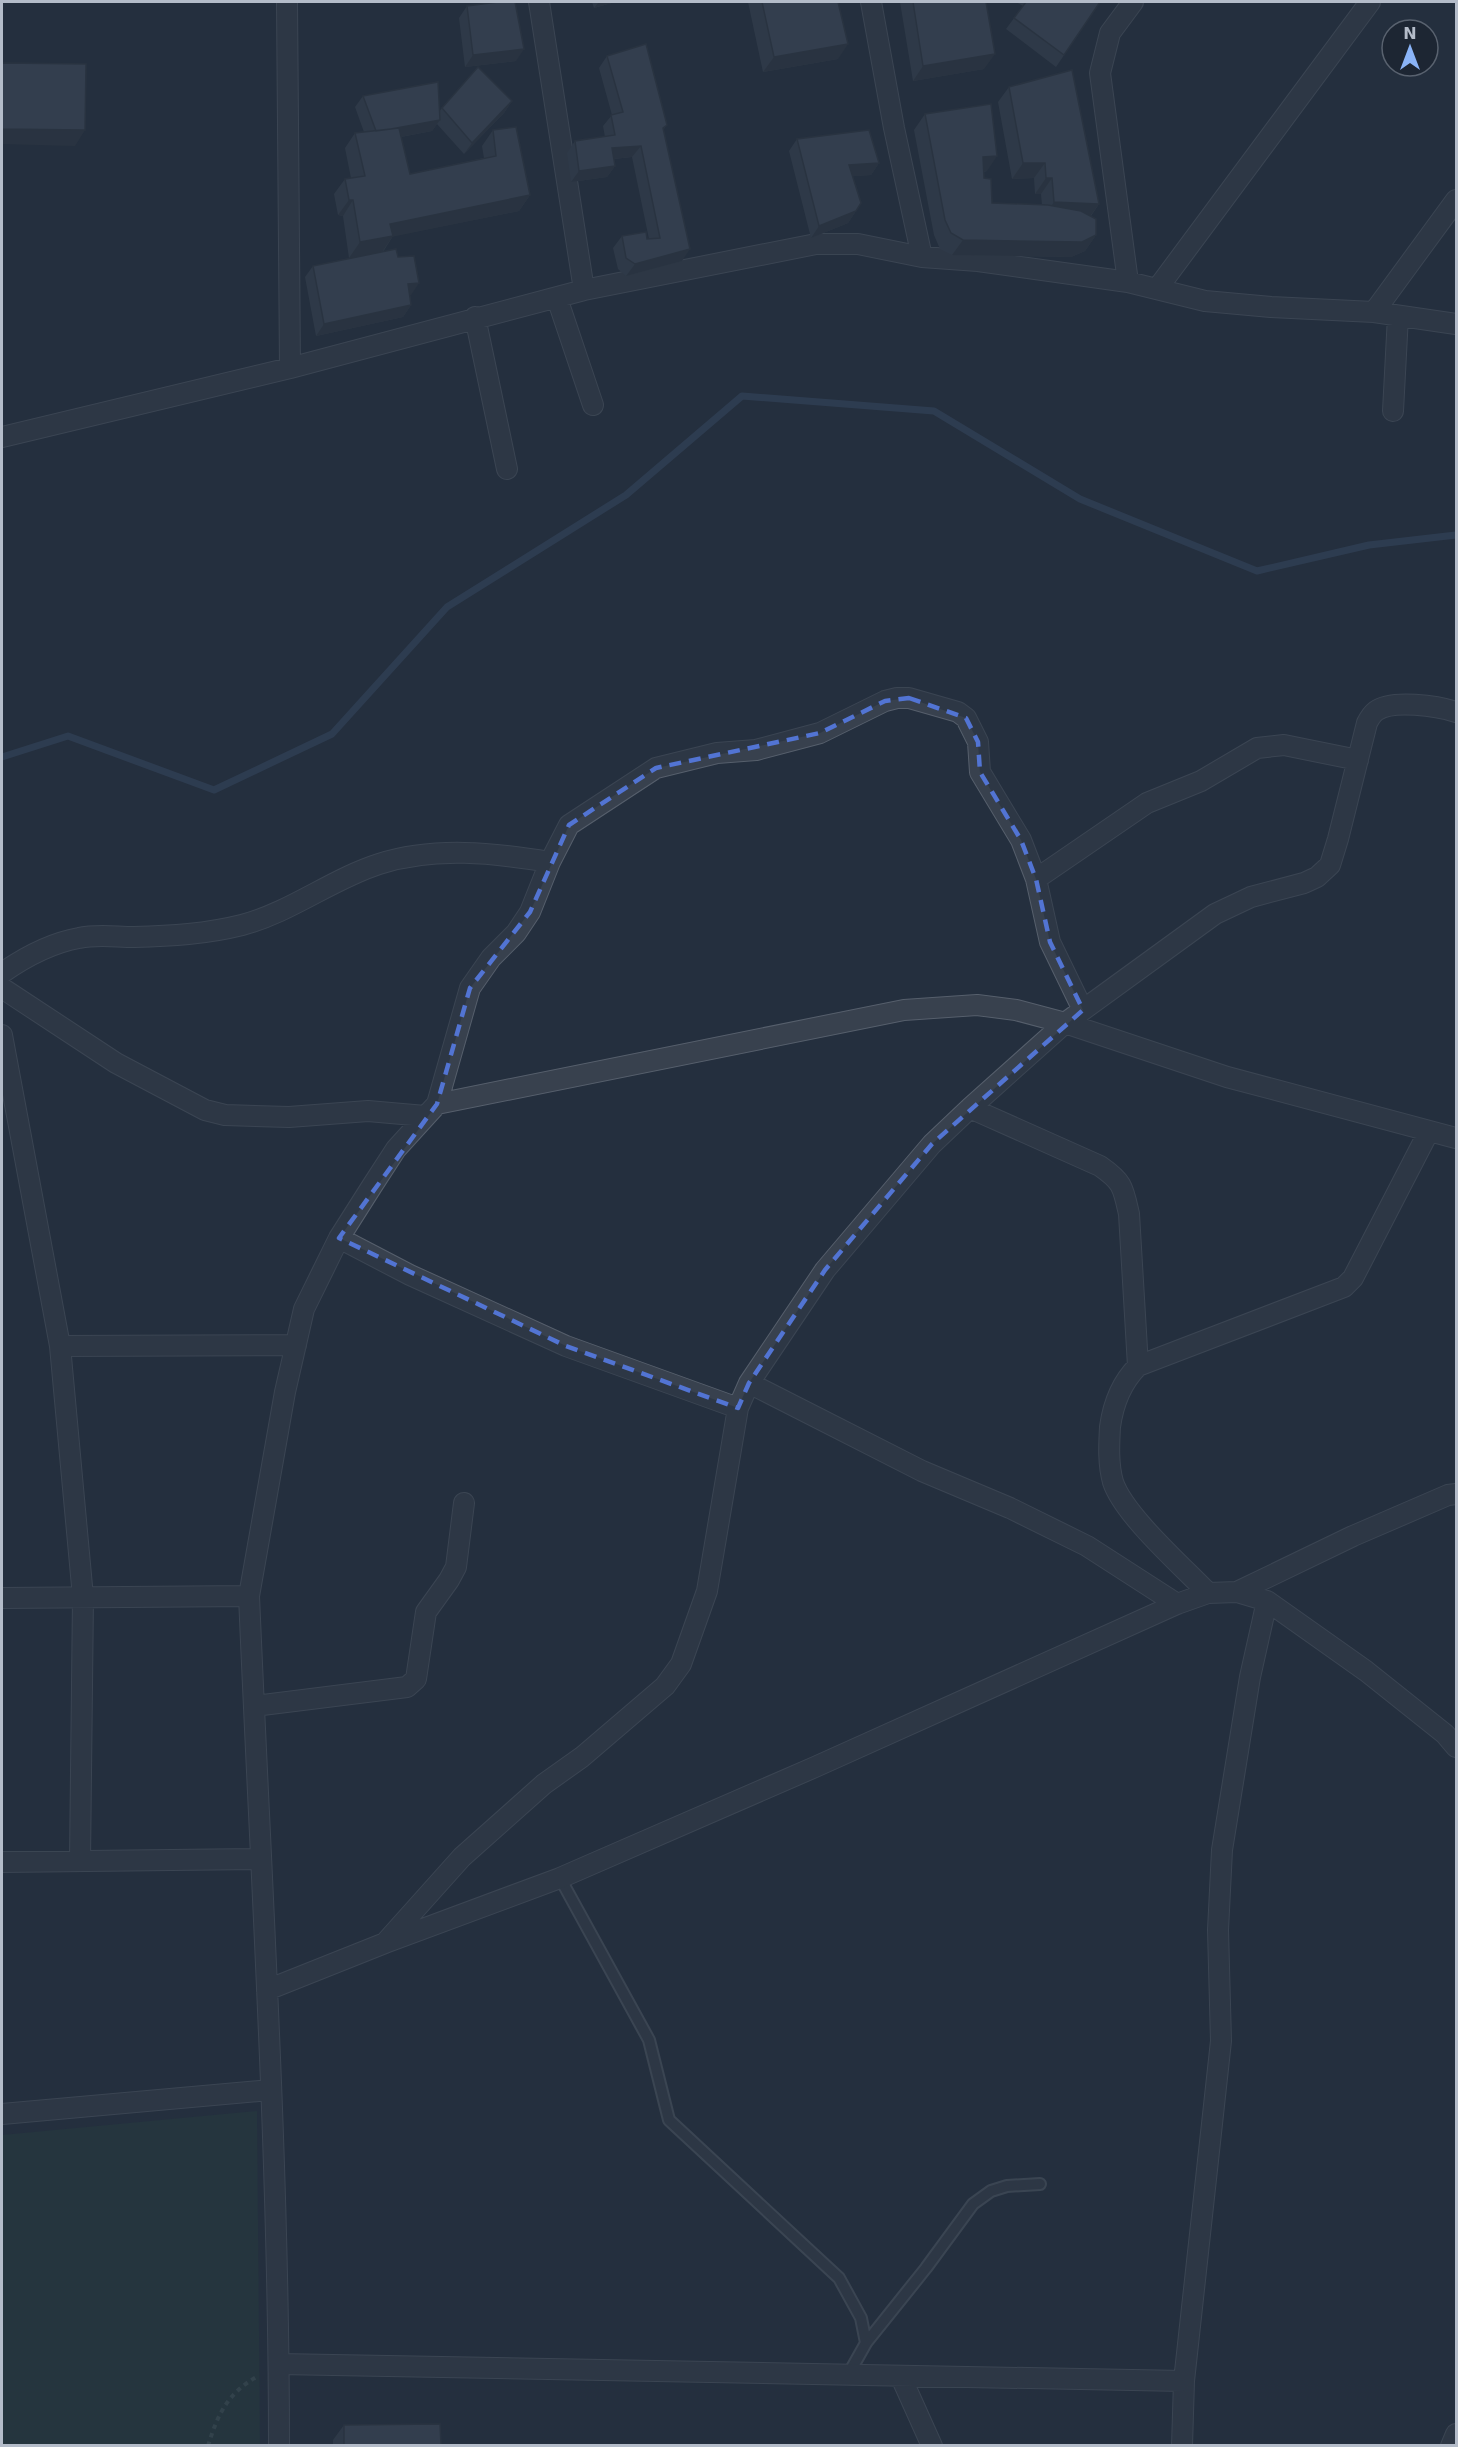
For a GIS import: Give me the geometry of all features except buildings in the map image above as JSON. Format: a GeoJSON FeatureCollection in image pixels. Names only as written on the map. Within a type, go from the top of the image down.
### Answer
{"type":"FeatureCollection","features":[{"type":"Feature","properties":{"kind":"street"},"geometry":{"type":"LineString","coordinates":[[287,2],[290,368]]}},
{"type":"Feature","properties":{"kind":"street"},"geometry":{"type":"LineString","coordinates":[[539,2],[584,290]]}},
{"type":"Feature","properties":{"kind":"street"},"geometry":{"type":"LineString","coordinates":[[871,2],[894,128],[922,257]]}},
{"type":"Feature","properties":{"kind":"street"},"geometry":{"type":"LineString","coordinates":[[1128,282],[1100,73],[1110,33],[1133,2]]}},
{"type":"Feature","properties":{"kind":"street"},"geometry":{"type":"LineString","coordinates":[[1157,289],[1370,2]]}},
{"type":"Feature","properties":{"kind":"street"},"geometry":{"type":"LineString","coordinates":[[1374,312],[1456,200]]}},
{"type":"Feature","properties":{"kind":"street"},"geometry":{"type":"LineString","coordinates":[[2,437],[290,368],[475,317],[584,290],[816,244],[858,244],[922,257],[978,261],[1128,282],[1205,301],[1374,312],[1456,324]]}},
{"type":"Feature","properties":{"kind":"street"},"geometry":{"type":"LineString","coordinates":[[557,298],[593,405]]}},
{"type":"Feature","properties":{"kind":"street"},"geometry":{"type":"LineString","coordinates":[[1394,411],[1398,316]]}},
{"type":"Feature","properties":{"kind":"street"},"geometry":{"type":"LineString","coordinates":[[475,317],[507,469]]}},
{"type":"Feature","properties":{"kind":"street"},"geometry":{"type":"LineString","coordinates":[[279,2445],[279,2364],[267,1990],[249,1596],[285,1392],[304,1309],[339,1238],[396,1149],[431,1110],[470,988],[491,958],[516,933],[530,912],[550,862],[569,825],[657,768],[717,753],[756,750],[820,733],[885,701],[909,698],[958,712],[966,718],[978,742],[981,772],[1021,840],[1036,879],[1050,942],[1083,1010]]}},
{"type":"Feature","properties":{"kind":"street"},"geometry":{"type":"LineString","coordinates":[[385,1943],[462,1857],[544,1784],[582,1756],[665,1686],[681,1664],[707,1591],[738,1408],[749,1383],[825,1270],[932,1144],[1065,1023],[1215,914],[1251,897],[1305,883],[1317,877],[1330,865],[1366,723],[1375,711],[1392,705],[1443,708],[1456,712]]}},
{"type":"Feature","properties":{"kind":"street"},"geometry":{"type":"LineString","coordinates":[[1036,879],[1147,803],[1201,781],[1257,748],[1284,745],[1358,760]]}},
{"type":"Feature","properties":{"kind":"street"},"geometry":{"type":"LineString","coordinates":[[2,974],[19,961],[50,946],[81,937],[180,936],[244,924],[270,915],[380,864],[439,853],[468,852],[550,862]]}},
{"type":"Feature","properties":{"kind":"street"},"geometry":{"type":"LineString","coordinates":[[2,988],[117,1063],[205,1110],[225,1115],[278,1116],[431,1110],[904,1010],[977,1005],[1016,1010],[1065,1023],[1227,1077],[1456,1138]]}},
{"type":"Feature","properties":{"kind":"street"},"geometry":{"type":"LineString","coordinates":[[2,1035],[60,1346],[83,1597],[80,1861]]}},
{"type":"Feature","properties":{"kind":"street"},"geometry":{"type":"LineString","coordinates":[[970,1108],[1100,1166],[1117,1178],[1124,1191],[1129,1214],[1138,1366]]}},
{"type":"Feature","properties":{"kind":"street"},"geometry":{"type":"LineString","coordinates":[[1208,1593],[1130,1513],[1113,1483],[1108,1452],[1113,1409],[1129,1376],[1138,1366],[1344,1287],[1353,1278],[1429,1131]]}},
{"type":"Feature","properties":{"kind":"street"},"geometry":{"type":"LineString","coordinates":[[339,1238],[410,1275],[566,1346],[738,1408]]}},
{"type":"Feature","properties":{"kind":"street"},"geometry":{"type":"LineString","coordinates":[[60,1346],[296,1344]]}},
{"type":"Feature","properties":{"kind":"street"},"geometry":{"type":"LineString","coordinates":[[749,1383],[922,1471],[1010,1508],[1087,1546],[1177,1604]]}},
{"type":"Feature","properties":{"kind":"street"},"geometry":{"type":"LineString","coordinates":[[1237,1592],[1353,1536],[1454,1492]]}},
{"type":"Feature","properties":{"kind":"street"},"geometry":{"type":"LineString","coordinates":[[254,1706],[407,1687],[413,1683],[416,1679],[426,1612],[456,1567],[464,1503]]}},
{"type":"Feature","properties":{"kind":"street"},"geometry":{"type":"LineString","coordinates":[[267,1990],[560,1878],[804,1772],[1177,1604],[1208,1593],[1237,1592],[1267,1601],[1366,1671],[1445,1734],[1456,1747]]}},
{"type":"Feature","properties":{"kind":"street"},"geometry":{"type":"LineString","coordinates":[[2,1598],[249,1596]]}},
{"type":"Feature","properties":{"kind":"street"},"geometry":{"type":"LineString","coordinates":[[1182,2445],[1184,2380],[1221,2041],[1218,1930],[1222,1850],[1250,1677],[1267,1601]]}},
{"type":"Feature","properties":{"kind":"street"},"geometry":{"type":"LineString","coordinates":[[2,1862],[261,1858]]}},
{"type":"Feature","properties":{"kind":"street"},"geometry":{"type":"LineString","coordinates":[[2,2114],[270,2090]]}},
{"type":"Feature","properties":{"kind":"street"},"geometry":{"type":"LineString","coordinates":[[279,2364],[1184,2380]]}},
{"type":"Feature","properties":{"kind":"street"},"geometry":{"type":"LineString","coordinates":[[901,2376],[932,2445]]}},
{"type":"Feature","properties":{"kind":"street"},"geometry":{"type":"LineString","coordinates":[[1451,2445],[1456,2434]]}},
{"type":"Feature","properties":{"kind":"lane"},"geometry":{"type":"LineString","coordinates":[[560,1878],[649,2040],[669,2120],[839,2278],[861,2318],[866,2343]]}},
{"type":"Feature","properties":{"kind":"lane"},"geometry":{"type":"LineString","coordinates":[[848,2375],[866,2343],[912,2287],[973,2204],[991,2191],[1040,2184]]}},
{"type":"Feature","properties":{"kind":"path"},"geometry":{"type":"LineString","coordinates":[[208,2445],[217,2417],[241,2386],[279,2364]]}},
{"type":"Feature","properties":{"kind":"highlighted area"},"geometry":{"type":"Polygon","coordinates":[[[909,698],[966,718],[978,742],[980,772],[1021,840],[1036,879],[1050,942],[1083,1010],[932,1144],[825,1270],[749,1383],[738,1408],[566,1346],[339,1238],[437,1104],[470,988],[530,912],[569,825],[656,768],[820,733],[885,701],[909,698]]]}},
{"type":"Feature","properties":{"kind":"green space"},"geometry":{"type":"Polygon","coordinates":[[[257,2111],[260,2445],[2,2445],[2,2135],[257,2111]]]}},
{"type":"Feature","properties":{"kind":"waterway"},"geometry":{"type":"LineString","coordinates":[[2,757],[68,736],[214,790],[332,734],[447,607],[626,495],[742,396],[934,411],[1080,499],[1257,571],[1369,545],[1456,535]]}}]}
